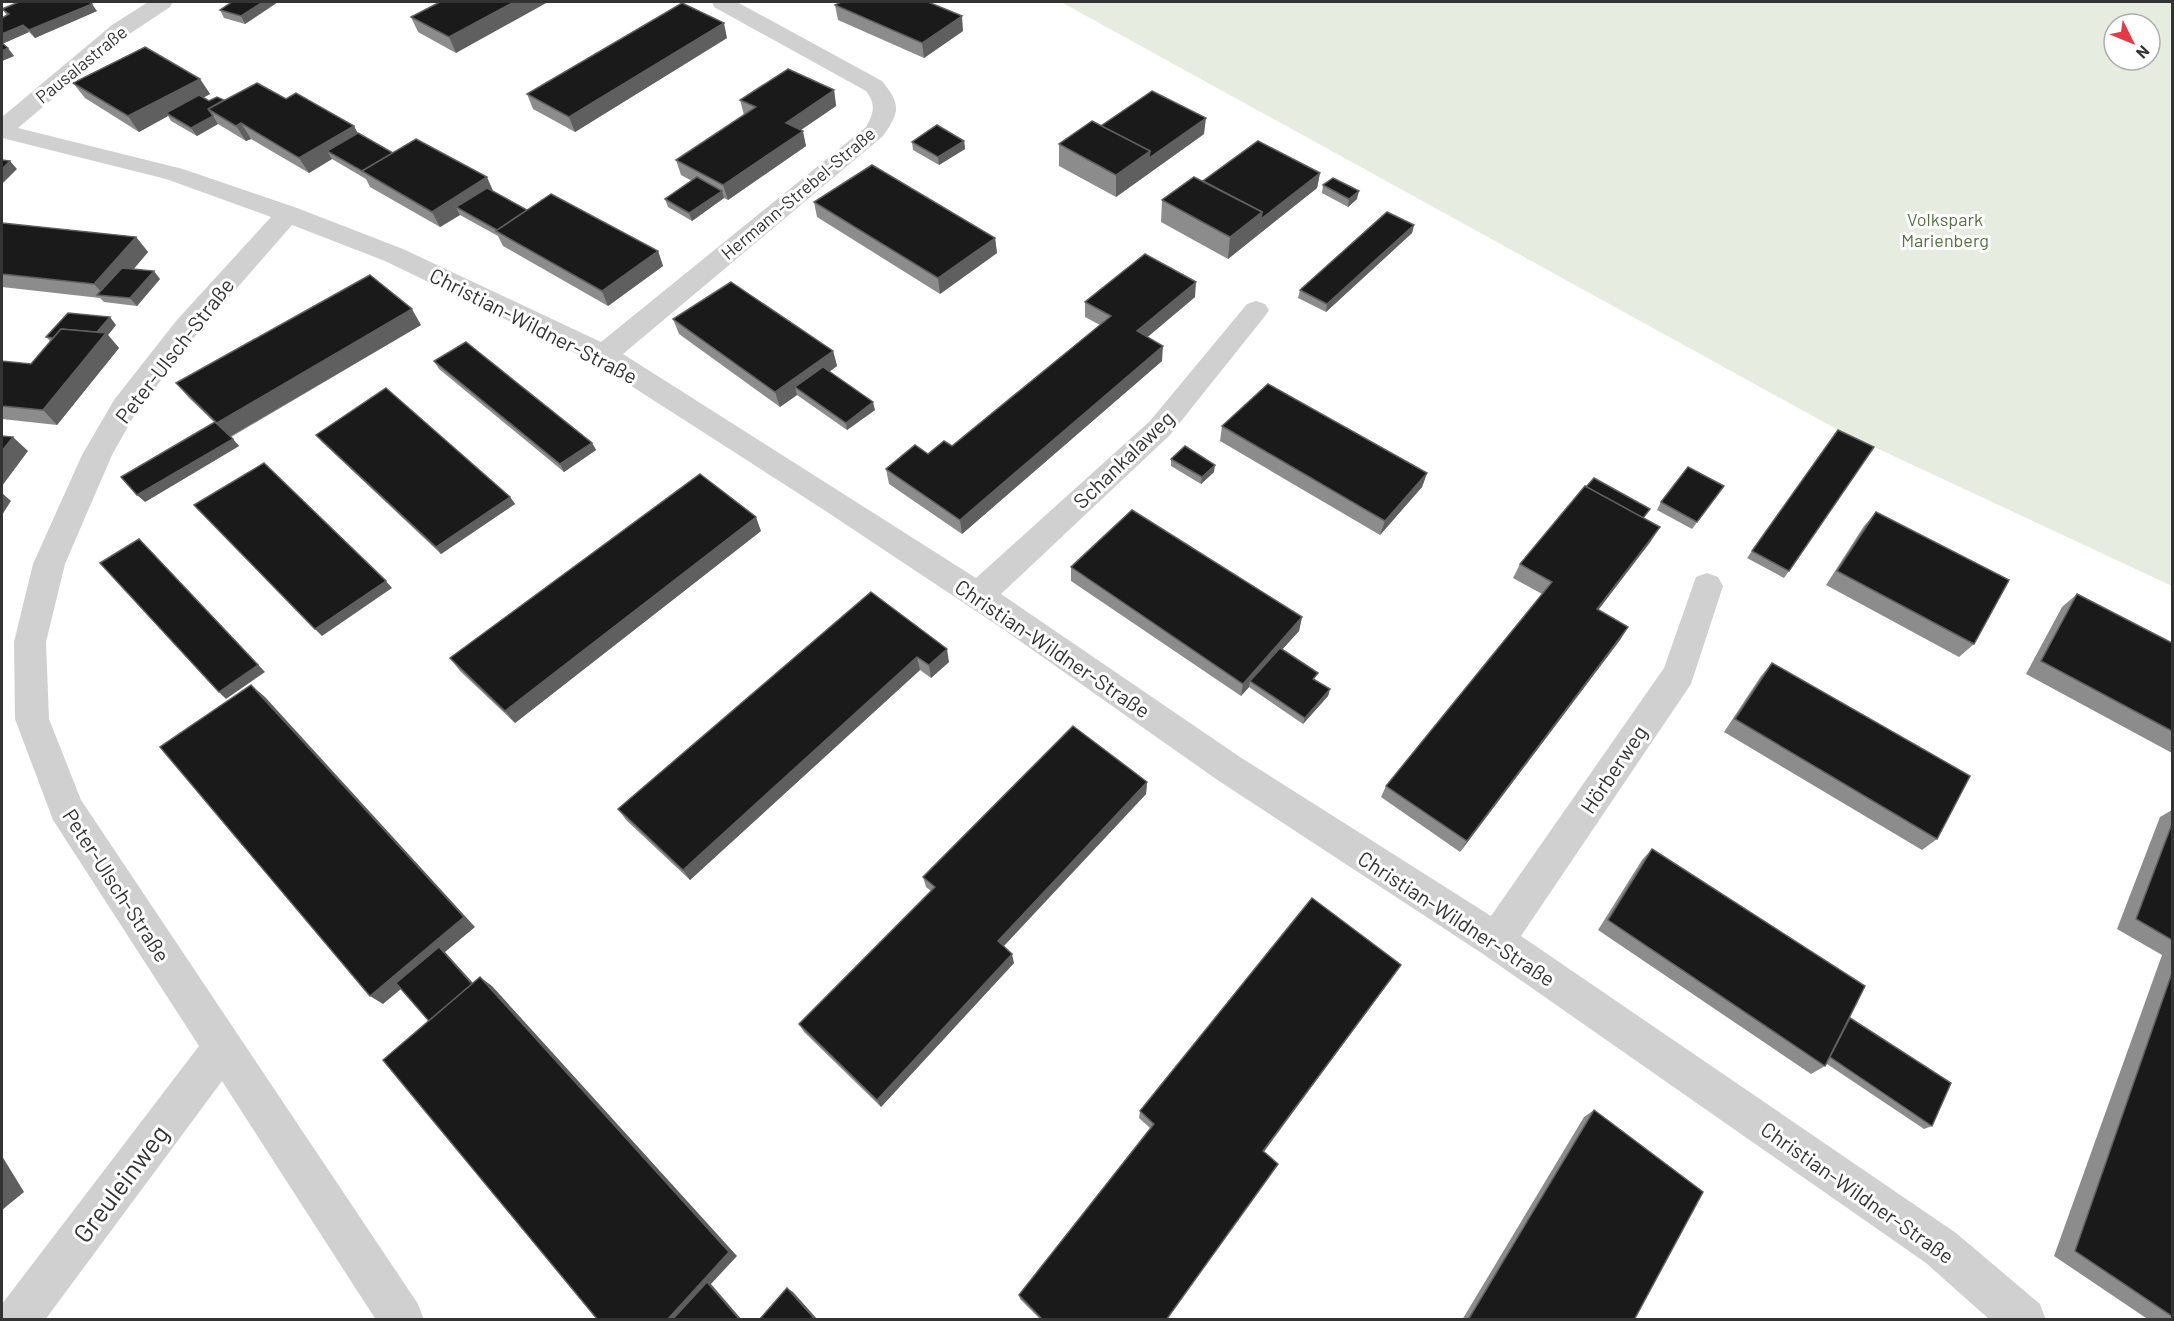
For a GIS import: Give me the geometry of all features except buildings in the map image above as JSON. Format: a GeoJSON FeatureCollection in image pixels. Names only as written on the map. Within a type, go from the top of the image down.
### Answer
{"type":"FeatureCollection","features":[{"type":"Feature","properties":{"kind":"street","name":"Pausalastraße"},"geometry":{"type":"LineString","coordinates":[[2,130],[120,30],[162,2]]}},
{"type":"Feature","properties":{"kind":"street","name":"Hermann-Strebel-Straße"},"geometry":{"type":"LineString","coordinates":[[604,355],[875,131],[886,113],[885,99],[874,86],[722,2]]}},
{"type":"Feature","properties":{"kind":"street","name":"Christian-Wildner-Straße"},"geometry":{"type":"LineString","coordinates":[[2,130],[174,174],[288,214],[394,255],[604,355],[978,596],[1228,768],[1496,941],[1941,1248],[2024,1320]]}},
{"type":"Feature","properties":{"kind":"street","name":"Peter-Ulsch-Straße"},"geometry":{"type":"LineString","coordinates":[[288,214],[186,328],[124,407],[97,455],[49,564],[30,642],[32,719],[66,809],[402,1320]]}},
{"type":"Feature","properties":{"kind":"street","name":"Schankalaweg"},"geometry":{"type":"LineString","coordinates":[[978,596],[1160,428],[1256,310]]}},
{"type":"Feature","properties":{"kind":"street","name":"Hörberweg"},"geometry":{"type":"LineString","coordinates":[[1496,941],[1678,674],[1707,586]]}},
{"type":"Feature","properties":{"kind":"street","name":"Greuleinweg"},"geometry":{"type":"LineString","coordinates":[[16,1320],[223,1047]]}},
{"type":"Feature","properties":{"kind":"green space","name":"Volkspark Marienberg"},"geometry":{"type":"Polygon","coordinates":[[[1061,2],[2172,2],[2172,586],[1840,431],[1061,2]]]}}]}
